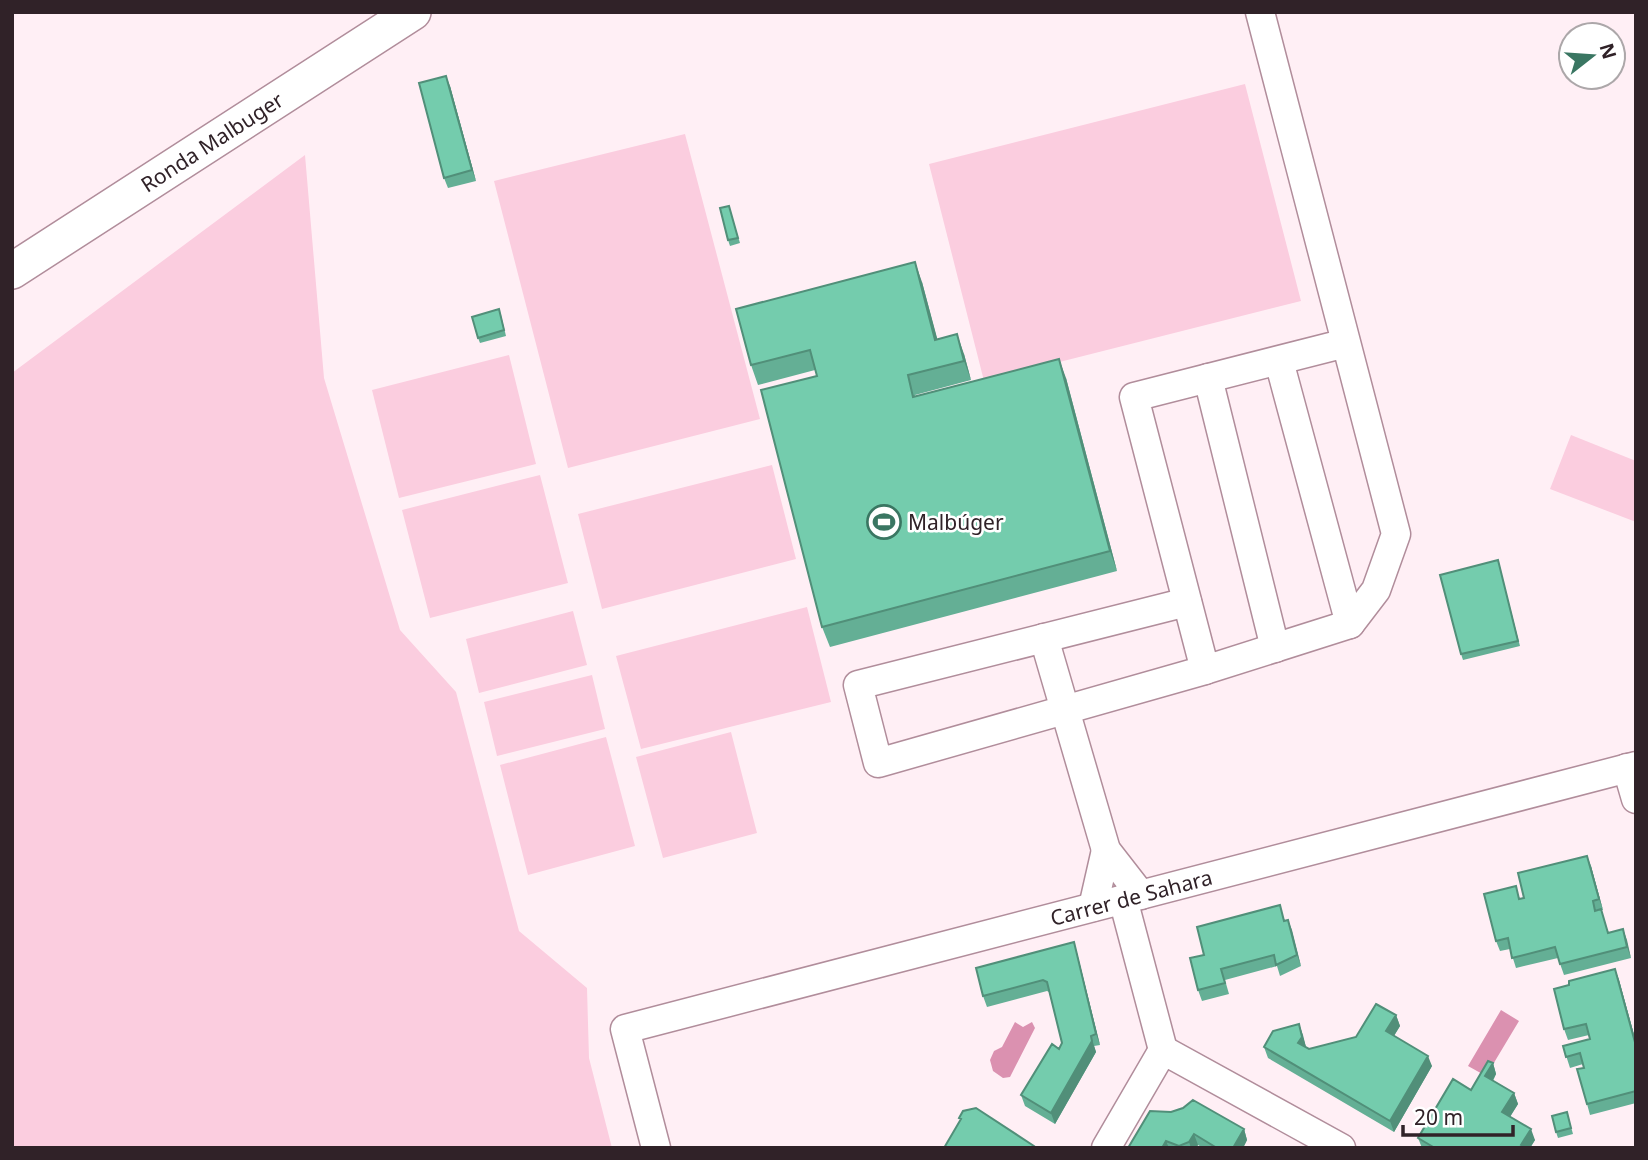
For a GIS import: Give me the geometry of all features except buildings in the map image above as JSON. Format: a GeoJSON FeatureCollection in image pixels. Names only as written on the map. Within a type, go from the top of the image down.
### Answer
{"type":"FeatureCollection","features":[{"type":"Feature","properties":{"kind":"street","name":"Ronda Malbuger"},"geometry":{"type":"LineString","coordinates":[[12,271],[413,12]]}},
{"type":"Feature","properties":{"kind":"street"},"geometry":{"type":"LineString","coordinates":[[1187,602],[858,685],[878,763],[1205,670],[1350,624],[1377,590],[1396,534],[1259,12]]}},
{"type":"Feature","properties":{"kind":"street"},"geometry":{"type":"LineString","coordinates":[[1205,670],[1134,397],[1346,343]]}},
{"type":"Feature","properties":{"kind":"street"},"geometry":{"type":"LineString","coordinates":[[1279,360],[1350,624]]}},
{"type":"Feature","properties":{"kind":"street"},"geometry":{"type":"LineString","coordinates":[[1208,378],[1275,648]]}},
{"type":"Feature","properties":{"kind":"street"},"geometry":{"type":"LineString","coordinates":[[1044,638],[1106,850],[1132,897],[1163,1050],[1106,1148]]}},
{"type":"Feature","properties":{"kind":"street"},"geometry":{"type":"LineString","coordinates":[[1632,767],[1636,799]]}},
{"type":"Feature","properties":{"kind":"street","name":"Carrer de Sahara"},"geometry":{"type":"LineString","coordinates":[[656,1148],[625,1029],[1632,767]]}},
{"type":"Feature","properties":{"kind":"street"},"geometry":{"type":"LineString","coordinates":[[1093,907],[1106,850]]}},
{"type":"Feature","properties":{"kind":"street"},"geometry":{"type":"LineString","coordinates":[[1163,1050],[1341,1148]]}},
{"type":"Feature","properties":{"kind":"shaded area"},"geometry":{"type":"Polygon","coordinates":[[[1245,84],[1301,301],[984,381],[929,164],[1245,84]]]}},
{"type":"Feature","properties":{"kind":"shaded area"},"geometry":{"type":"Polygon","coordinates":[[[685,134],[760,419],[568,468],[494,181],[685,134]]]}},
{"type":"Feature","properties":{"kind":"shaded area"},"geometry":{"type":"Polygon","coordinates":[[[305,155],[324,378],[400,630],[456,692],[519,931],[587,988],[589,1058],[612,1148],[12,1148],[12,373],[305,155]]]}},
{"type":"Feature","properties":{"kind":"shaded area"},"geometry":{"type":"Polygon","coordinates":[[[509,355],[536,464],[399,498],[372,390],[509,355]]]}},
{"type":"Feature","properties":{"kind":"shaded area"},"geometry":{"type":"Polygon","coordinates":[[[1571,435],[1636,461],[1636,522],[1550,489],[1571,435]]]}},
{"type":"Feature","properties":{"kind":"shaded area"},"geometry":{"type":"Polygon","coordinates":[[[772,465],[796,559],[602,609],[578,514],[772,465]]]}},
{"type":"Feature","properties":{"kind":"shaded area"},"geometry":{"type":"Polygon","coordinates":[[[540,475],[568,583],[430,618],[402,510],[540,475]]]}},
{"type":"Feature","properties":{"kind":"shaded area"},"geometry":{"type":"Polygon","coordinates":[[[807,607],[831,702],[641,749],[616,656],[807,607]]]}},
{"type":"Feature","properties":{"kind":"shaded area"},"geometry":{"type":"Polygon","coordinates":[[[573,611],[587,665],[479,693],[466,639],[573,611]]]}},
{"type":"Feature","properties":{"kind":"shaded area"},"geometry":{"type":"Polygon","coordinates":[[[592,675],[605,729],[497,756],[484,702],[592,675]]]}},
{"type":"Feature","properties":{"kind":"shaded area"},"geometry":{"type":"Polygon","coordinates":[[[731,732],[757,833],[663,858],[636,757],[731,732]]]}},
{"type":"Feature","properties":{"kind":"shaded area"},"geometry":{"type":"Polygon","coordinates":[[[606,737],[635,846],[528,875],[500,765],[606,737]]]}},
{"type":"Feature","properties":{"kind":"shaded area"},"geometry":{"type":"Polygon","coordinates":[[[1501,1010],[1519,1021],[1486,1076],[1468,1066],[1501,1010]]]}},
{"type":"Feature","properties":{"kind":"shaded area"},"geometry":{"type":"Polygon","coordinates":[[[1015,1022],[1023,1027],[1032,1022],[1035,1028],[1010,1077],[1003,1078],[993,1071],[990,1060],[994,1051],[1002,1047],[1015,1022]]]}},
{"type":"Feature","properties":{"kind":"place","name":"Malbúger"},"geometry":{"type":"Point","coordinates":[884,522]}}]}
